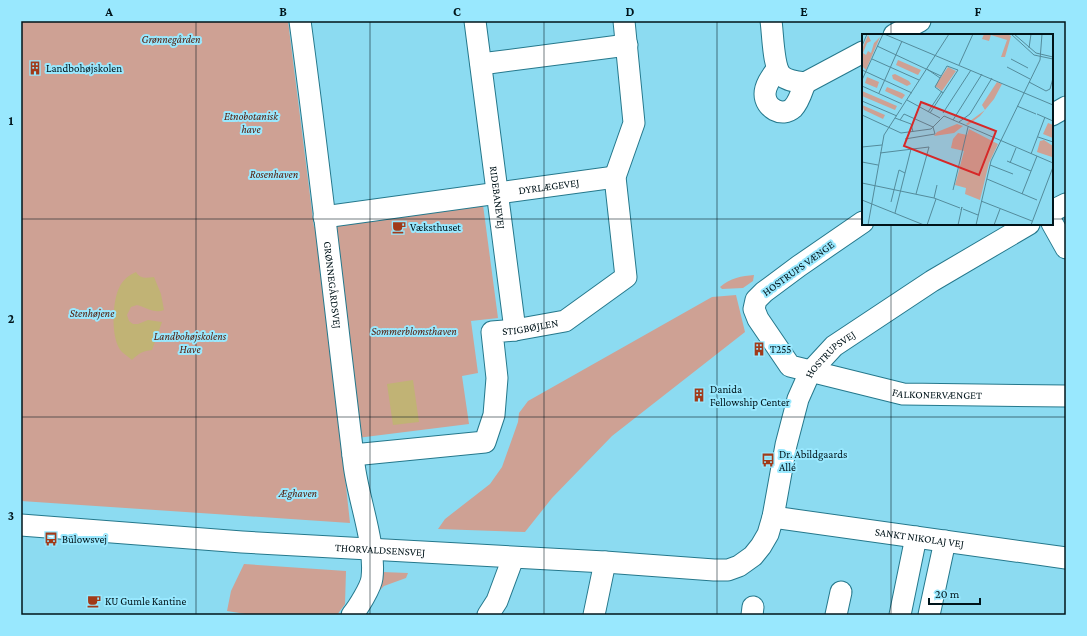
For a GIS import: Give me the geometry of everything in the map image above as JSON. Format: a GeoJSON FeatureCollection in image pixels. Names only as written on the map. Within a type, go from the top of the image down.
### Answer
{"type":"FeatureCollection","features":[{"type":"Feature","properties":{"kind":"street","name":"GRØNNEGÅRDSVEJ"},"geometry":{"type":"LineString","coordinates":[[300,21],[354,465],[371,549],[372,579],[358,608],[352,615]]}},
{"type":"Feature","properties":{"kind":"street","name":"RIDEBANEVEJ"},"geometry":{"type":"LineString","coordinates":[[475,21],[515,330]]}},
{"type":"Feature","properties":{"kind":"street"},"geometry":{"type":"LineString","coordinates":[[615,177],[634,123],[624,21]]}},
{"type":"Feature","properties":{"kind":"street"},"geometry":{"type":"LineString","coordinates":[[771,21],[790,77],[796,104],[787,112],[776,111],[768,105],[765,99],[766,87],[790,77],[862,52]]}},
{"type":"Feature","properties":{"kind":"street"},"geometry":{"type":"LineString","coordinates":[[896,34],[920,21]]}},
{"type":"Feature","properties":{"kind":"street"},"geometry":{"type":"LineString","coordinates":[[481,64],[627,45]]}},
{"type":"Feature","properties":{"kind":"street"},"geometry":{"type":"LineString","coordinates":[[1053,114],[1066,108]]}},
{"type":"Feature","properties":{"kind":"street","name":"DYRLÆGEVEJ"},"geometry":{"type":"LineString","coordinates":[[324,217],[615,177]]}},
{"type":"Feature","properties":{"kind":"street","name":"STIGBØJLEN"},"geometry":{"type":"LineString","coordinates":[[353,455],[486,442],[494,414],[497,378],[492,332],[515,330],[565,321],[626,277],[615,177]]}},
{"type":"Feature","properties":{"kind":"street"},"geometry":{"type":"LineString","coordinates":[[1053,210],[1066,204]]}},
{"type":"Feature","properties":{"kind":"street","name":"HOSTRUPS VÆNGE"},"geometry":{"type":"LineString","coordinates":[[810,372],[790,366],[758,319],[754,309],[754,304],[764,292],[862,223]]}},
{"type":"Feature","properties":{"kind":"street","name":"HOSTRUPSVEJ"},"geometry":{"type":"LineString","coordinates":[[739,566],[753,556],[768,534],[773,517],[786,445],[798,399],[810,372],[834,346],[932,281],[1027,225]]}},
{"type":"Feature","properties":{"kind":"street"},"geometry":{"type":"LineString","coordinates":[[1053,225],[1066,248]]}},
{"type":"Feature","properties":{"kind":"street","name":"FALKONERVÆNGET"},"geometry":{"type":"LineString","coordinates":[[810,372],[903,394],[1066,396]]}},
{"type":"Feature","properties":{"kind":"street","name":"SANKT NIKOLAJ VEJ"},"geometry":{"type":"LineString","coordinates":[[773,517],[1066,558]]}},
{"type":"Feature","properties":{"kind":"street","name":"THORVALDSENSVEJ"},"geometry":{"type":"LineString","coordinates":[[21,526],[242,542],[605,562],[714,570],[728,570],[739,566]]}},
{"type":"Feature","properties":{"kind":"street"},"geometry":{"type":"LineString","coordinates":[[900,615],[916,537]]}},
{"type":"Feature","properties":{"kind":"street"},"geometry":{"type":"LineString","coordinates":[[929,615],[945,541]]}},
{"type":"Feature","properties":{"kind":"street"},"geometry":{"type":"LineString","coordinates":[[488,615],[497,601],[513,558]]}},
{"type":"Feature","properties":{"kind":"street"},"geometry":{"type":"LineString","coordinates":[[594,615],[605,562]]}},
{"type":"Feature","properties":{"kind":"street"},"geometry":{"type":"LineString","coordinates":[[836,615],[841,592]]}},
{"type":"Feature","properties":{"kind":"green space","name":"Landbohøjskolens Have"},"geometry":{"type":"Polygon","coordinates":[[[21,21],[288,21],[314,227],[483,205],[498,318],[471,321],[478,373],[462,376],[469,424],[341,440],[350,523],[21,501],[21,21]]]}},
{"type":"Feature","properties":{"kind":"green space"},"geometry":{"type":"Polygon","coordinates":[[[754,275],[753,281],[743,288],[722,289],[720,287],[728,281],[736,278],[754,275]]]}},
{"type":"Feature","properties":{"kind":"green space"},"geometry":{"type":"Polygon","coordinates":[[[736,295],[745,332],[612,436],[552,498],[525,532],[438,529],[445,519],[490,484],[502,467],[518,422],[519,413],[528,401],[712,297],[736,295]]]}},
{"type":"Feature","properties":{"kind":"green space"},"geometry":{"type":"Polygon","coordinates":[[[244,564],[346,571],[345,604],[337,615],[252,615],[227,611],[231,591],[244,564]]]}},
{"type":"Feature","properties":{"kind":"green space"},"geometry":{"type":"Polygon","coordinates":[[[382,572],[408,573],[406,578],[384,586],[378,592],[382,572]]]}},
{"type":"Feature","properties":{"kind":"shaded area"},"geometry":{"type":"Polygon","coordinates":[[[136,272],[141,277],[154,277],[161,294],[164,310],[153,311],[137,305],[131,307],[127,315],[129,321],[133,324],[138,324],[148,320],[162,322],[152,350],[141,353],[132,360],[122,352],[118,346],[114,330],[114,310],[117,292],[120,286],[131,274],[136,272]]]}},
{"type":"Feature","properties":{"kind":"shaded area"},"geometry":{"type":"Polygon","coordinates":[[[413,380],[419,422],[393,425],[387,384],[413,380]]]}},
{"type":"Feature","properties":{"kind":"place","name":"Landbohøjskolen"},"geometry":{"type":"Point","coordinates":[35,68]}},
{"type":"Feature","properties":{"kind":"place","name":"Væksthuset"},"geometry":{"type":"Point","coordinates":[399,227]}},
{"type":"Feature","properties":{"kind":"place","name":"T255"},"geometry":{"type":"Point","coordinates":[759,349]}},
{"type":"Feature","properties":{"kind":"place","name":"Danida Fellowship Center"},"geometry":{"type":"Point","coordinates":[699,395]}},
{"type":"Feature","properties":{"kind":"place","name":"Dr. Abildgaards Allé"},"geometry":{"type":"Point","coordinates":[768,460]}},
{"type":"Feature","properties":{"kind":"place","name":"Bülowsvej"},"geometry":{"type":"Point","coordinates":[51,539]}},
{"type":"Feature","properties":{"kind":"place","name":"KU Gumle Kantine"},"geometry":{"type":"Point","coordinates":[94,601]}},
{"type":"Feature","properties":{"kind":"park label","name":"Grønnegården"},"geometry":{"type":"Point","coordinates":[171,39]}},
{"type":"Feature","properties":{"kind":"park label","name":"Etnobotanisk have"},"geometry":{"type":"Point","coordinates":[251,122]}},
{"type":"Feature","properties":{"kind":"park label","name":"Rosenhaven"},"geometry":{"type":"Point","coordinates":[274,174]}},
{"type":"Feature","properties":{"kind":"park label","name":"Stenhøjene"},"geometry":{"type":"Point","coordinates":[92,313]}},
{"type":"Feature","properties":{"kind":"park label","name":"Sommerblomsthaven"},"geometry":{"type":"Point","coordinates":[414,331]}},
{"type":"Feature","properties":{"kind":"park label","name":"Æghaven"},"geometry":{"type":"Point","coordinates":[298,493]}}]}
